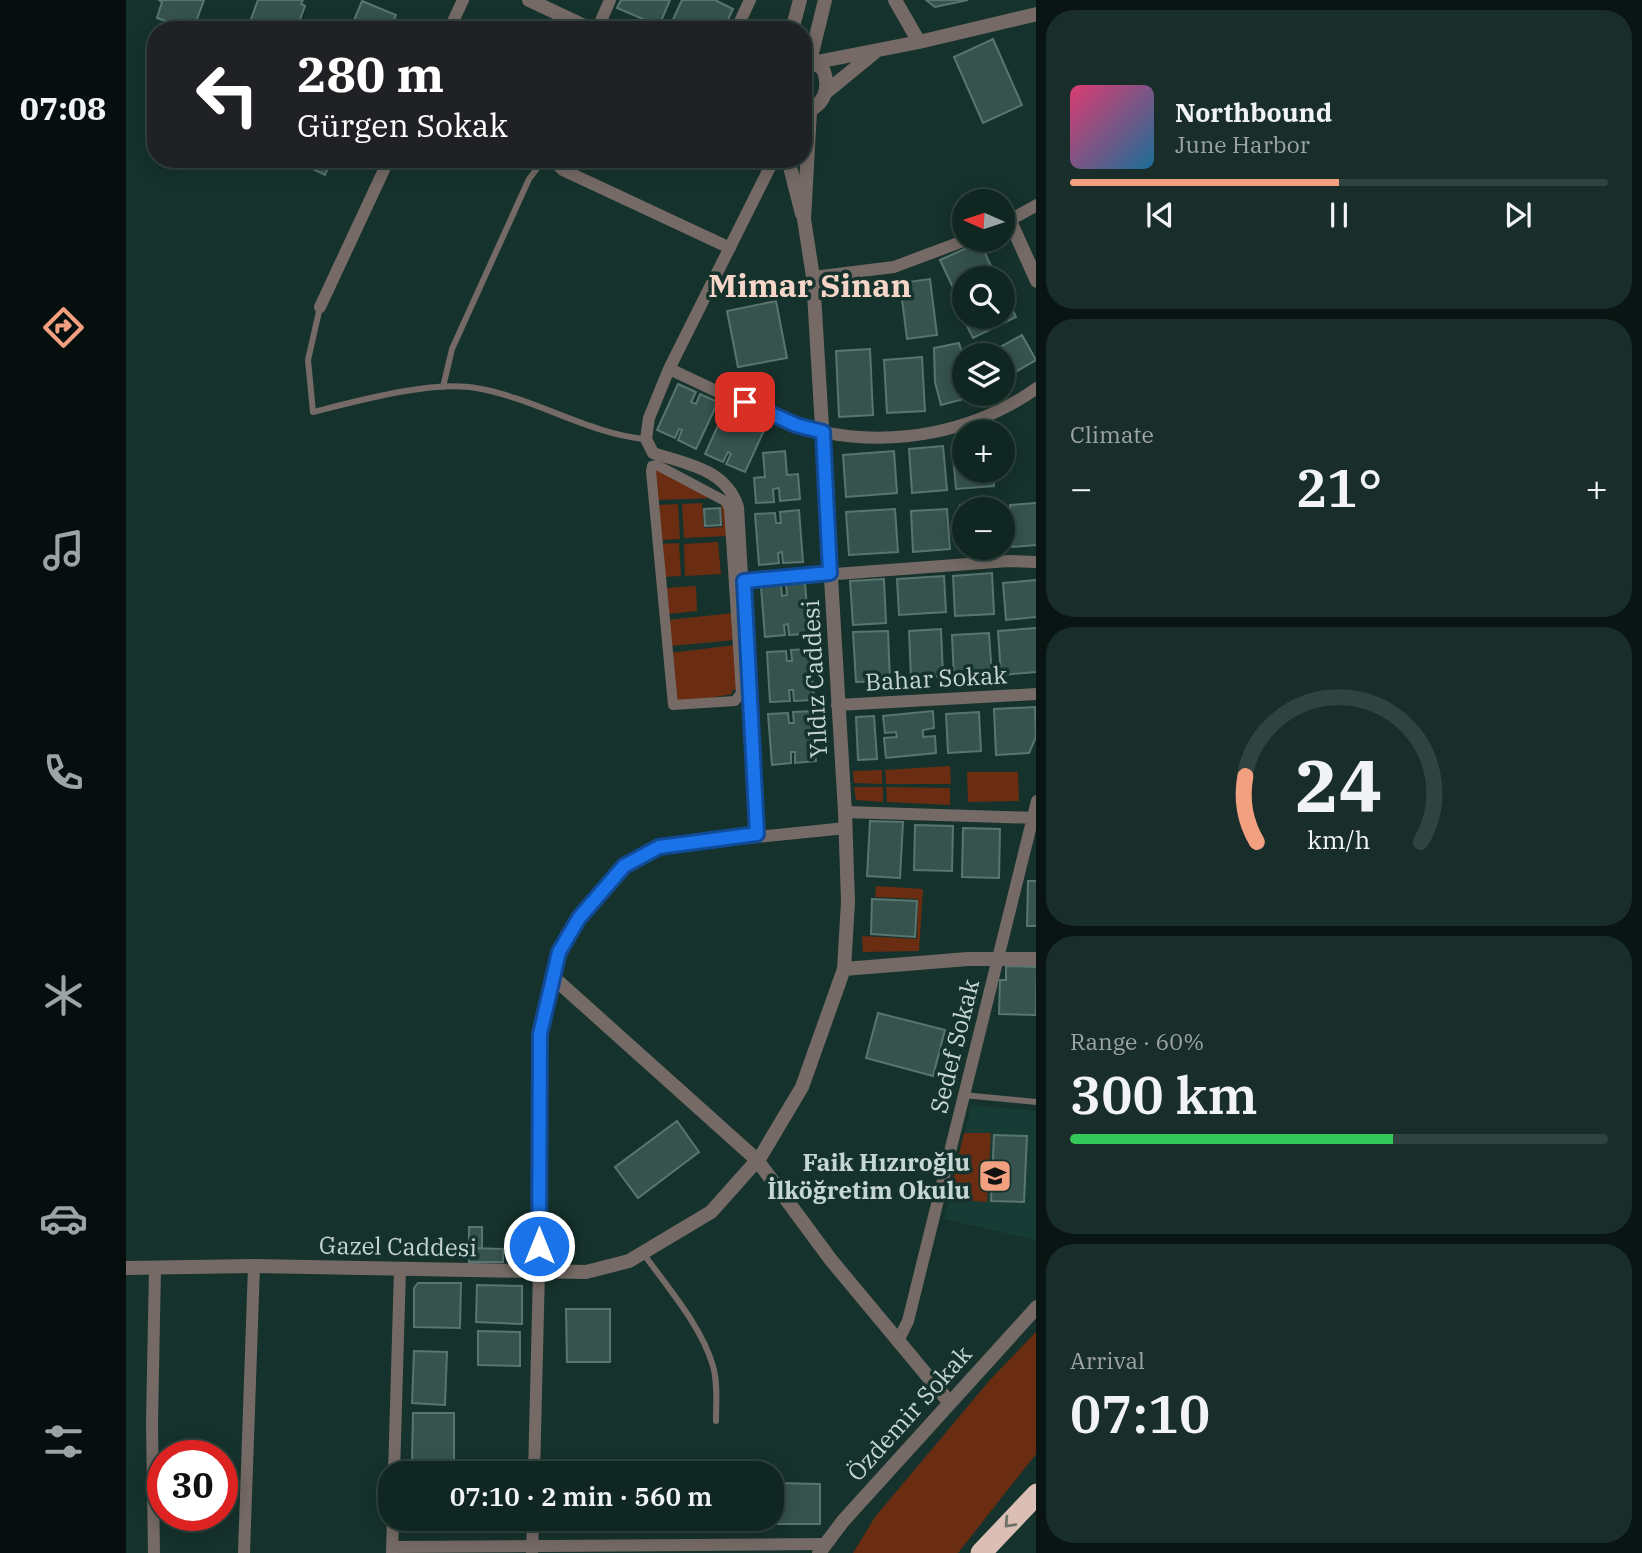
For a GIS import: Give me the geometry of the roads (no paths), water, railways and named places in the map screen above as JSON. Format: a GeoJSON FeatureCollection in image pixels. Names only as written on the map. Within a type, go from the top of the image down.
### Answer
{"type":"FeatureCollection","features":[{"type":"Feature","properties":{"kind":"highway"},"geometry":{"type":"LineString","coordinates":[[981,1553],[1036,1495]]}},
{"type":"Feature","properties":{"kind":"street"},"geometry":{"type":"LineString","coordinates":[[453,21],[463,0]]}},
{"type":"Feature","properties":{"kind":"street"},"geometry":{"type":"LineString","coordinates":[[529,0],[575,21]]}},
{"type":"Feature","properties":{"kind":"street"},"geometry":{"type":"LineString","coordinates":[[600,21],[610,0]]}},
{"type":"Feature","properties":{"kind":"street"},"geometry":{"type":"LineString","coordinates":[[740,21],[750,0]]}},
{"type":"Feature","properties":{"kind":"street"},"geometry":{"type":"LineString","coordinates":[[794,21],[800,0]]}},
{"type":"Feature","properties":{"kind":"street"},"geometry":{"type":"LineString","coordinates":[[812,50],[825,0]]}},
{"type":"Feature","properties":{"kind":"street"},"geometry":{"type":"LineString","coordinates":[[895,0],[919,42]]}},
{"type":"Feature","properties":{"kind":"street","name":"Yıldız Caddesi"},"geometry":{"type":"LineString","coordinates":[[812,58],[876,52],[1036,14]]}},
{"type":"Feature","properties":{"kind":"street","name":"Yıldız Caddesi"},"geometry":{"type":"LineString","coordinates":[[812,108],[819,104],[825,93],[876,52]]}},
{"type":"Feature","properties":{"kind":"street"},"geometry":{"type":"LineString","coordinates":[[812,60],[826,77],[825,93]]}},
{"type":"Feature","properties":{"kind":"street"},"geometry":{"type":"LineString","coordinates":[[320,307],[384,168]]}},
{"type":"Feature","properties":{"kind":"street"},"geometry":{"type":"LineString","coordinates":[[561,168],[730,248]]}},
{"type":"Feature","properties":{"kind":"street"},"geometry":{"type":"LineString","coordinates":[[757,834],[739,582],[730,514],[725,501],[666,469],[652,466],[675,707],[735,701],[740,696],[739,582],[740,523],[735,495],[726,482],[709,472],[653,453],[646,439],[649,418],[669,369],[770,168]]}},
{"type":"Feature","properties":{"kind":"street","name":"Yıldız Caddesi"},"geometry":{"type":"LineString","coordinates":[[789,168],[793,190],[804,219]]}},
{"type":"Feature","properties":{"kind":"street","name":"Yıldız Caddesi"},"geometry":{"type":"LineString","coordinates":[[805,168],[804,219],[813,277],[846,828],[848,902],[844,969]]}},
{"type":"Feature","properties":{"kind":"street"},"geometry":{"type":"LineString","coordinates":[[1015,218],[1036,206]]}},
{"type":"Feature","properties":{"kind":"street"},"geometry":{"type":"LineString","coordinates":[[1015,240],[1036,279]]}},
{"type":"Feature","properties":{"kind":"street"},"geometry":{"type":"LineString","coordinates":[[813,277],[894,267],[952,245]]}},
{"type":"Feature","properties":{"kind":"street"},"geometry":{"type":"LineString","coordinates":[[669,369],[796,425],[823,432],[893,437],[956,428],[990,416],[1036,389]]}},
{"type":"Feature","properties":{"kind":"street"},"geometry":{"type":"LineString","coordinates":[[739,582],[830,573],[1008,561],[1036,562]]}},
{"type":"Feature","properties":{"kind":"street","name":"Bahar Sokak"},"geometry":{"type":"LineString","coordinates":[[837,705],[1036,694]]}},
{"type":"Feature","properties":{"kind":"street"},"geometry":{"type":"LineString","coordinates":[[845,812],[1034,818]]}},
{"type":"Feature","properties":{"kind":"street","name":"Sedef Sokak"},"geometry":{"type":"LineString","coordinates":[[898,1341],[908,1321],[997,957],[1034,818]]}},
{"type":"Feature","properties":{"kind":"street"},"geometry":{"type":"LineString","coordinates":[[534,1461],[539,1271],[539,1044],[559,952],[579,918],[624,866],[659,847],[757,834],[846,828]]}},
{"type":"Feature","properties":{"kind":"street"},"geometry":{"type":"LineString","coordinates":[[844,969],[997,957],[1036,959]]}},
{"type":"Feature","properties":{"kind":"street","name":"Gazel Caddesi"},"geometry":{"type":"LineString","coordinates":[[126,1268],[254,1266],[586,1272],[629,1261],[711,1212],[757,1160],[802,1087],[844,969]]}},
{"type":"Feature","properties":{"kind":"street"},"geometry":{"type":"LineString","coordinates":[[555,978],[757,1160],[831,1260],[950,1403]]}},
{"type":"Feature","properties":{"kind":"street"},"geometry":{"type":"LineString","coordinates":[[244,1553],[254,1266]]}},
{"type":"Feature","properties":{"kind":"street"},"geometry":{"type":"LineString","coordinates":[[154,1553],[152,1424],[155,1268]]}},
{"type":"Feature","properties":{"kind":"street"},"geometry":{"type":"LineString","coordinates":[[394,1461],[400,1269]]}},
{"type":"Feature","properties":{"kind":"street","name":"Özdemir Sokak"},"geometry":{"type":"LineString","coordinates":[[821,1548],[1036,1308]]}},
{"type":"Feature","properties":{"kind":"street"},"geometry":{"type":"LineString","coordinates":[[393,1531],[393,1550],[821,1548]]}},
{"type":"Feature","properties":{"kind":"street"},"geometry":{"type":"LineString","coordinates":[[532,1549],[533,1531]]}},
{"type":"Feature","properties":{"kind":"lane"},"geometry":{"type":"LineString","coordinates":[[443,387],[452,349],[529,179],[537,168]]}},
{"type":"Feature","properties":{"kind":"lane"},"geometry":{"type":"LineString","coordinates":[[320,307],[308,360],[313,412],[443,387],[492,391],[603,431],[646,439]]}},
{"type":"Feature","properties":{"kind":"lane"},"geometry":{"type":"LineString","coordinates":[[963,1095],[1036,1102]]}},
{"type":"Feature","properties":{"kind":"lane"},"geometry":{"type":"LineString","coordinates":[[643,1253],[684,1312],[709,1356],[715,1380],[716,1421]]}},
{"type":"Feature","properties":{"kind":"place","name":"Faik Hızıroğlu İlköğretim Okulu"},"geometry":{"type":"Point","coordinates":[995,1176]}},
{"type":"Feature","properties":{"kind":"district","name":"Mimar Sinan"},"geometry":{"type":"Point","coordinates":[810,285]}}]}
